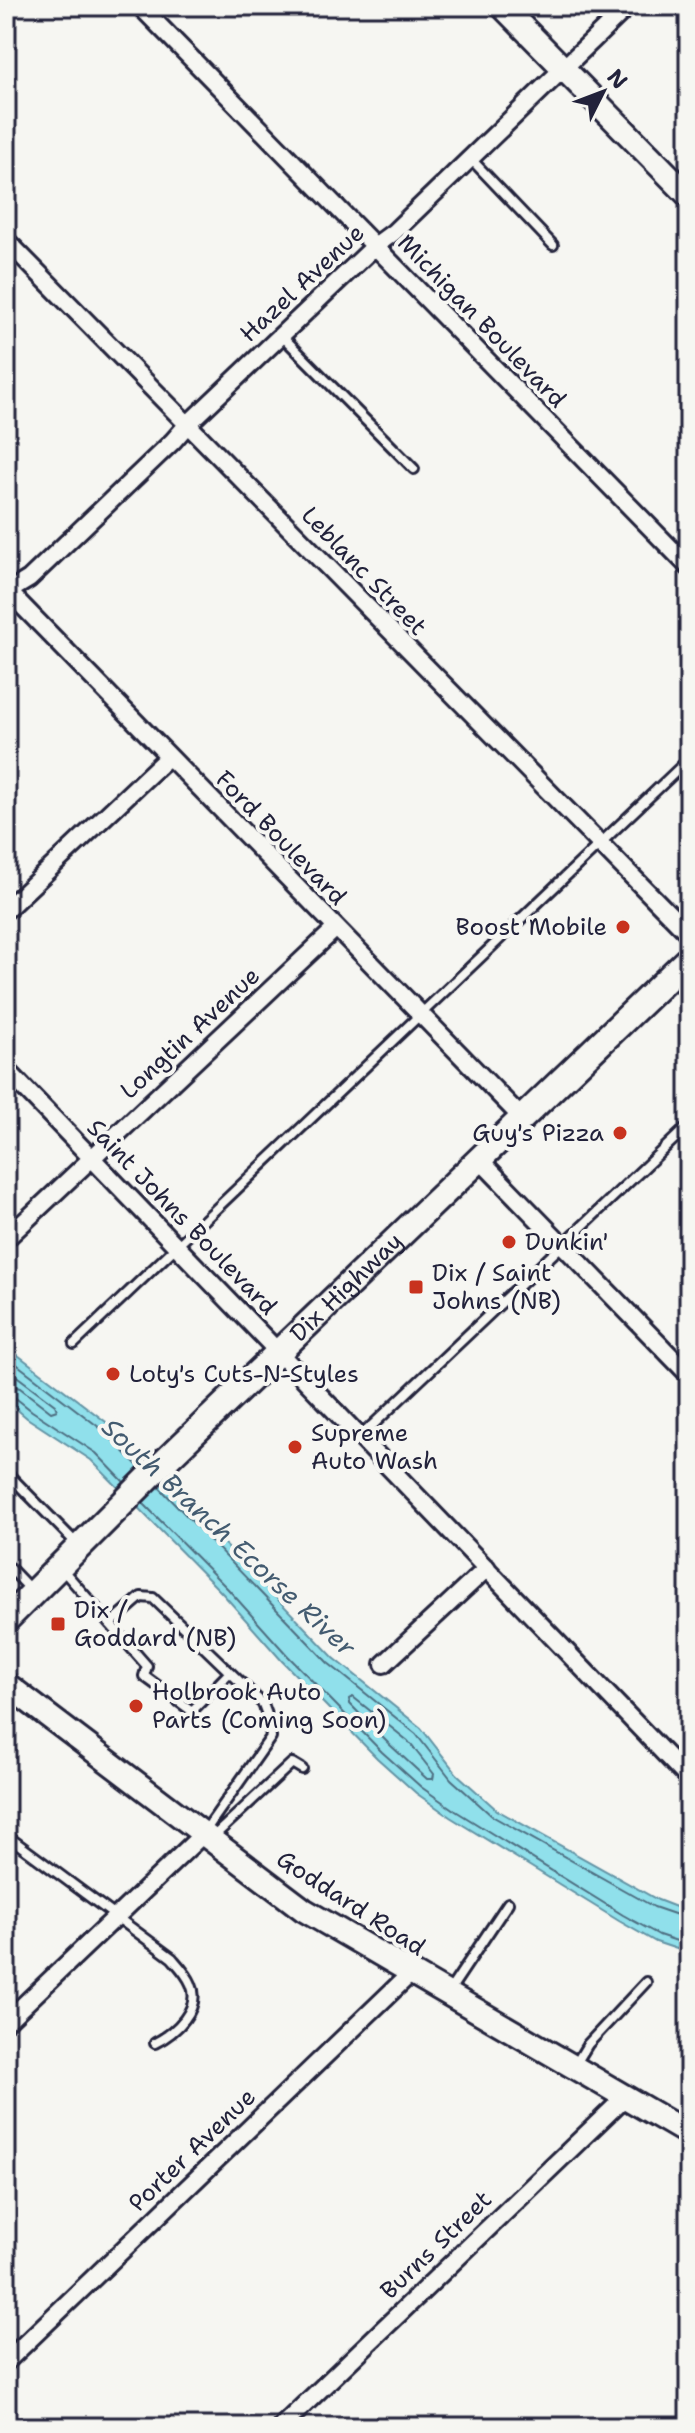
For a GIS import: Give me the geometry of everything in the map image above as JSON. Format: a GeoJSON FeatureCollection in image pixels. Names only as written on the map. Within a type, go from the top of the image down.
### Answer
{"type":"FeatureCollection","features":[{"type":"Feature","properties":{"kind":"main road","name":"Dix Highway"},"geometry":{"type":"LineString","coordinates":[[6,1620],[161,1465],[689,958]]}},
{"type":"Feature","properties":{"kind":"street","name":"Michigan Boulevard"},"geometry":{"type":"LineString","coordinates":[[140,6],[689,567]]}},
{"type":"Feature","properties":{"kind":"street"},"geometry":{"type":"LineString","coordinates":[[502,6],[689,196]]}},
{"type":"Feature","properties":{"kind":"street","name":"Hazel Avenue"},"geometry":{"type":"LineString","coordinates":[[7,591],[29,579],[628,6]]}},
{"type":"Feature","properties":{"kind":"street","name":"Leblanc Street"},"geometry":{"type":"LineString","coordinates":[[6,240],[689,934]]}},
{"type":"Feature","properties":{"kind":"street","name":"Ford Boulevard"},"geometry":{"type":"LineString","coordinates":[[7,591],[523,1119]]}},
{"type":"Feature","properties":{"kind":"street"},"geometry":{"type":"LineString","coordinates":[[6,910],[168,757]]}},
{"type":"Feature","properties":{"kind":"street","name":"Longtin Avenue"},"geometry":{"type":"LineString","coordinates":[[6,1239],[336,928]]}},
{"type":"Feature","properties":{"kind":"street","name":"Saint Johns Boulevard"},"geometry":{"type":"LineString","coordinates":[[6,1069],[378,1458],[686,1772]]}},
{"type":"Feature","properties":{"kind":"street"},"geometry":{"type":"LineString","coordinates":[[480,1160],[689,1375]]}},
{"type":"Feature","properties":{"kind":"street"},"geometry":{"type":"LineString","coordinates":[[384,1664],[487,1568]]}},
{"type":"Feature","properties":{"kind":"street","name":"Goddard Road"},"geometry":{"type":"LineString","coordinates":[[6,1684],[304,1910],[689,2134]]}},
{"type":"Feature","properties":{"kind":"street"},"geometry":{"type":"LineString","coordinates":[[6,2022],[207,1836]]}},
{"type":"Feature","properties":{"kind":"street","name":"Porter Avenue"},"geometry":{"type":"LineString","coordinates":[[6,2362],[411,1973]]}},
{"type":"Feature","properties":{"kind":"street","name":"Burns Street"},"geometry":{"type":"LineString","coordinates":[[281,2427],[625,2097]]}},
{"type":"Feature","properties":{"kind":"lane"},"geometry":{"type":"LineString","coordinates":[[470,158],[553,245]]}},
{"type":"Feature","properties":{"kind":"lane"},"geometry":{"type":"LineString","coordinates":[[281,335],[414,469]]}},
{"type":"Feature","properties":{"kind":"lane"},"geometry":{"type":"LineString","coordinates":[[74,1344],[689,759]]}},
{"type":"Feature","properties":{"kind":"lane"},"geometry":{"type":"LineString","coordinates":[[360,1437],[689,1125]]}},
{"type":"Feature","properties":{"kind":"lane"},"geometry":{"type":"LineString","coordinates":[[6,1472],[80,1546]]}},
{"type":"Feature","properties":{"kind":"lane"},"geometry":{"type":"LineString","coordinates":[[6,1564],[33,1593]]}},
{"type":"Feature","properties":{"kind":"lane"},"geometry":{"type":"LineString","coordinates":[[60,1567],[147,1666],[144,1676],[192,1711],[230,1672]]}},
{"type":"Feature","properties":{"kind":"lane"},"geometry":{"type":"LineString","coordinates":[[110,1624],[141,1597],[153,1598],[263,1704],[271,1737],[207,1836]]}},
{"type":"Feature","properties":{"kind":"lane"},"geometry":{"type":"LineString","coordinates":[[207,1836],[292,1763],[302,1769]]}},
{"type":"Feature","properties":{"kind":"lane"},"geometry":{"type":"LineString","coordinates":[[6,1835],[172,1958],[192,1985],[194,1997],[190,2010],[181,2024],[155,2043]]}},
{"type":"Feature","properties":{"kind":"lane"},"geometry":{"type":"LineString","coordinates":[[447,1994],[508,1903]]}},
{"type":"Feature","properties":{"kind":"lane"},"geometry":{"type":"LineString","coordinates":[[574,2067],[588,2044],[646,1982]]}},
{"type":"Feature","properties":{"kind":"water"},"geometry":{"type":"Polygon","coordinates":[[[6,1346],[110,1425],[334,1658],[421,1728],[457,1774],[497,1810],[658,1900],[689,1912],[689,1953],[656,1942],[619,1921],[416,1793],[377,1758],[282,1661],[223,1594],[91,1460],[27,1418],[6,1400],[6,1346]]]}},
{"type":"Feature","properties":{"kind":"place","name":"Boost Mobile"},"geometry":{"type":"Point","coordinates":[623,927]}},
{"type":"Feature","properties":{"kind":"place","name":"Guy's Pizza"},"geometry":{"type":"Point","coordinates":[620,1133]}},
{"type":"Feature","properties":{"kind":"place","name":"Dunkin'"},"geometry":{"type":"Point","coordinates":[509,1242]}},
{"type":"Feature","properties":{"kind":"place","name":"Dix / Saint Johns (NB)"},"geometry":{"type":"Point","coordinates":[416,1287]}},
{"type":"Feature","properties":{"kind":"place","name":"Loty's Cuts-N-Styles"},"geometry":{"type":"Point","coordinates":[113,1374]}},
{"type":"Feature","properties":{"kind":"place","name":"Supreme Auto Wash"},"geometry":{"type":"Point","coordinates":[295,1447]}},
{"type":"Feature","properties":{"kind":"place","name":"Dix / Goddard (NB)"},"geometry":{"type":"Point","coordinates":[58,1624]}},
{"type":"Feature","properties":{"kind":"place","name":"Holbrook Auto Parts (Coming Soon)"},"geometry":{"type":"Point","coordinates":[136,1706]}},
{"type":"Feature","properties":{"kind":"water label","name":"South Branch Ecorse River"},"geometry":{"type":"Point","coordinates":[229,1537]}}]}
